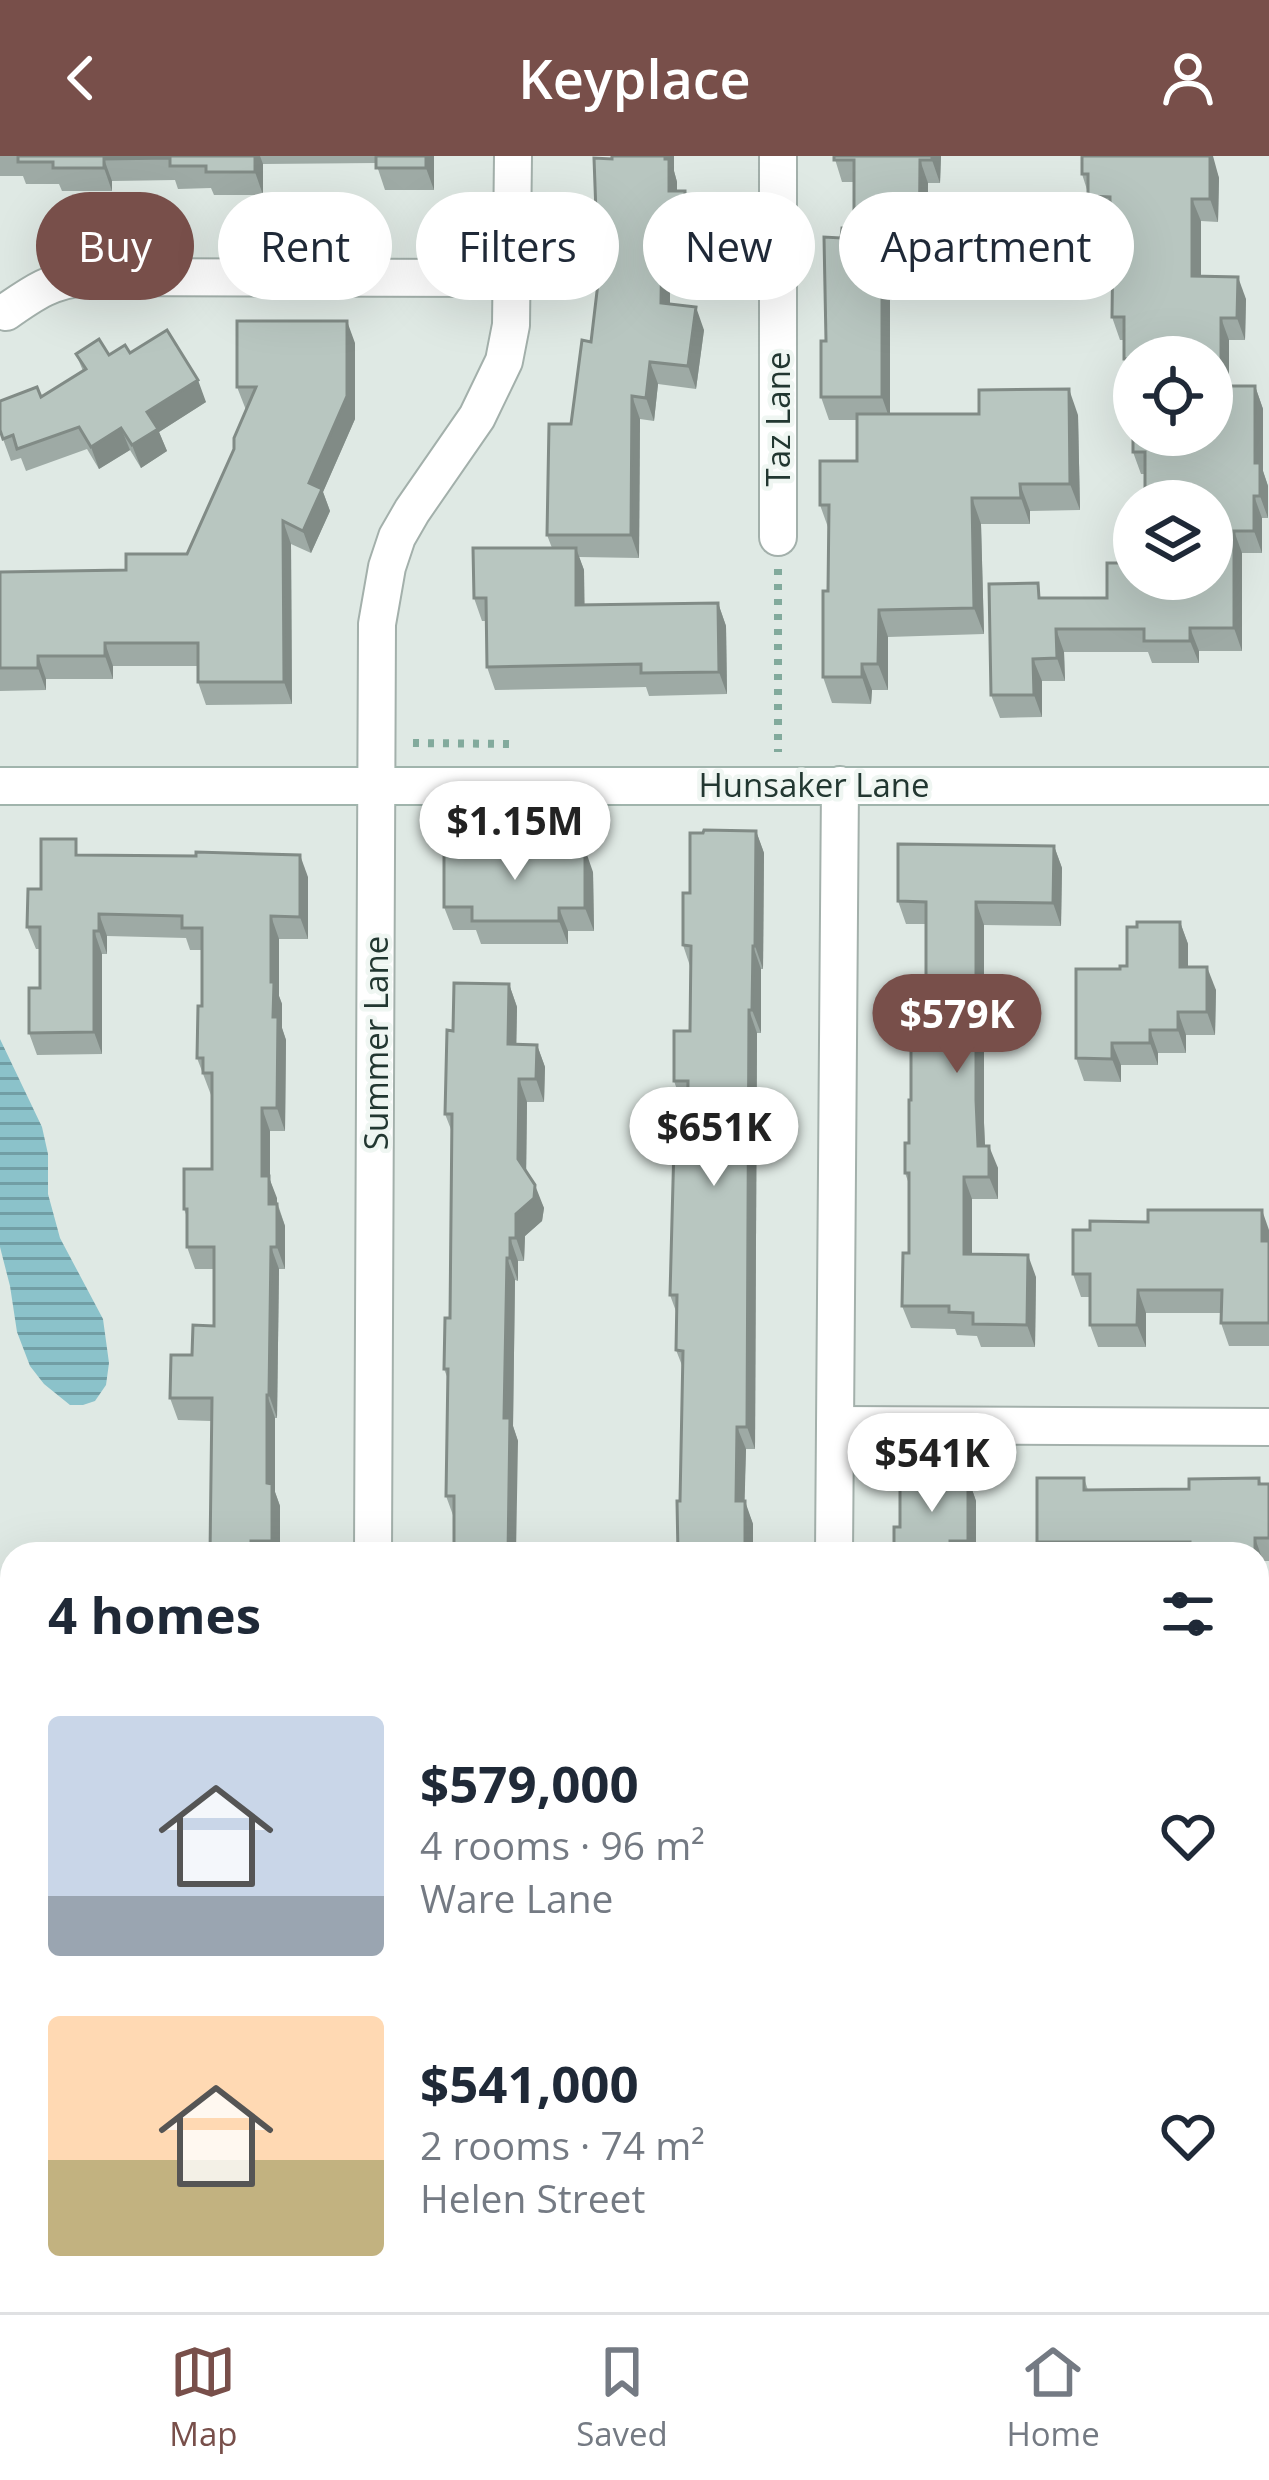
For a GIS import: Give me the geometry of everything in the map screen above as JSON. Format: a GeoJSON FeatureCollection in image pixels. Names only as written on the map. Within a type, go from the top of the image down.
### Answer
{"type":"FeatureCollection","features":[{"type":"Feature","properties":{"kind":"street","name":"Summer Lane"},"geometry":{"type":"LineString","coordinates":[[513,156],[513,192]]}},
{"type":"Feature","properties":{"kind":"street","name":"Taz Lane"},"geometry":{"type":"LineString","coordinates":[[778,156],[778,537]]}},
{"type":"Feature","properties":{"kind":"street"},"geometry":{"type":"LineString","coordinates":[[6,312],[41,287],[87,277],[416,278]]}},
{"type":"Feature","properties":{"kind":"street","name":"Summer Lane"},"geometry":{"type":"LineString","coordinates":[[373,1542],[377,624],[387,567],[398,537],[497,381],[512,326],[512,300]]}},
{"type":"Feature","properties":{"kind":"street"},"geometry":{"type":"LineString","coordinates":[[834,1542],[840,785]]}},
{"type":"Feature","properties":{"kind":"street","name":"Hunsaker Lane"},"geometry":{"type":"LineString","coordinates":[[0,786],[1269,786]]}},
{"type":"Feature","properties":{"kind":"street"},"geometry":{"type":"LineString","coordinates":[[836,1425],[1269,1427]]}},
{"type":"Feature","properties":{"kind":"path"},"geometry":{"type":"LineString","coordinates":[[778,537],[778,785]]}},
{"type":"Feature","properties":{"kind":"water"},"geometry":{"type":"Polygon","coordinates":[[[0,1039],[42,1127],[48,1194],[60,1238],[103,1319],[109,1363],[106,1385],[95,1401],[83,1405],[70,1405],[44,1384],[30,1366],[17,1332],[0,1247],[0,1039]]]}},
{"type":"Feature","properties":{"kind":"building"},"geometry":{"type":"Polygon","coordinates":[[[18,156],[255,156],[255,172],[206,172],[206,166],[170,166],[170,158],[104,159],[104,168],[53,168],[53,162],[18,162],[18,156]]]}},
{"type":"Feature","properties":{"kind":"building"},"geometry":{"type":"Polygon","coordinates":[[[376,156],[426,156],[426,168],[376,168],[376,156]]]}},
{"type":"Feature","properties":{"kind":"building"},"geometry":{"type":"Polygon","coordinates":[[[665,156],[669,159],[669,191],[685,191],[643,192],[643,300],[696,307],[688,366],[650,362],[646,398],[632,396],[631,535],[547,535],[549,424],[571,424],[582,340],[591,342],[596,300],[619,300],[619,192],[595,192],[594,158],[665,156]]]}},
{"type":"Feature","properties":{"kind":"building"},"geometry":{"type":"Polygon","coordinates":[[[834,156],[932,156],[932,160],[920,160],[920,192],[854,192],[854,160],[834,160],[834,156]]]}},
{"type":"Feature","properties":{"kind":"building"},"geometry":{"type":"Polygon","coordinates":[[[1082,156],[1210,156],[1210,199],[1192,199],[1192,276],[1238,277],[1237,318],[1221,318],[1221,336],[1124,336],[1124,317],[1112,317],[1112,300],[1134,300],[1134,192],[1088,192],[1088,174],[1082,174],[1082,156]]]}},
{"type":"Feature","properties":{"kind":"building"},"geometry":{"type":"Polygon","coordinates":[[[824,237],[839,238],[839,300],[882,300],[882,397],[821,397],[821,341],[826,341],[824,237]]]}},
{"type":"Feature","properties":{"kind":"building"},"geometry":{"type":"Polygon","coordinates":[[[237,321],[347,321],[347,396],[309,483],[322,489],[303,531],[283,521],[284,682],[198,682],[198,643],[105,643],[105,656],[38,656],[38,668],[0,668],[0,572],[126,570],[126,554],[187,554],[256,387],[237,387],[237,321]]]}},
{"type":"Feature","properties":{"kind":"building"},"geometry":{"type":"Polygon","coordinates":[[[167,330],[198,380],[147,412],[158,429],[132,445],[121,428],[91,447],[79,427],[17,449],[13,435],[3,439],[0,401],[37,387],[41,397],[86,369],[76,354],[99,339],[109,355],[125,345],[130,353],[167,330]]]}},
{"type":"Feature","properties":{"kind":"building"},"geometry":{"type":"Polygon","coordinates":[[[1233,386],[1255,386],[1260,496],[1254,496],[1254,531],[1234,531],[1234,628],[1190,628],[1190,641],[1144,641],[1144,629],[1056,629],[1057,658],[1033,659],[1034,695],[991,695],[989,584],[1038,583],[1039,598],[1107,598],[1107,563],[1113,563],[1113,600],[1233,600],[1233,480],[1145,480],[1145,456],[1233,456],[1233,386]]]}},
{"type":"Feature","properties":{"kind":"building"},"geometry":{"type":"Polygon","coordinates":[[[1069,389],[1070,484],[1020,484],[1021,498],[972,498],[974,608],[879,610],[878,664],[862,664],[862,677],[823,677],[829,505],[820,505],[820,461],[857,461],[857,414],[979,414],[979,390],[1069,389]]]}},
{"type":"Feature","properties":{"kind":"building"},"geometry":{"type":"Polygon","coordinates":[[[473,548],[576,548],[576,605],[718,603],[719,672],[641,673],[641,664],[487,667],[486,598],[474,598],[473,548]]]}},
{"type":"Feature","properties":{"kind":"building"},"geometry":{"type":"Polygon","coordinates":[[[756,831],[749,1010],[747,1427],[737,1427],[736,1501],[745,1501],[745,1542],[678,1542],[683,1351],[676,1350],[677,1295],[670,1295],[674,1145],[687,1145],[688,1081],[674,1081],[674,1031],[690,1031],[691,946],[683,945],[683,893],[690,893],[690,833],[756,831]]]}},
{"type":"Feature","properties":{"kind":"building"},"geometry":{"type":"Polygon","coordinates":[[[41,839],[76,839],[76,855],[300,855],[300,917],[271,916],[273,1017],[278,1017],[277,1108],[262,1108],[262,1176],[269,1176],[269,1204],[277,1204],[277,1247],[271,1247],[267,1395],[272,1541],[210,1542],[212,1398],[170,1398],[171,1355],[192,1355],[193,1325],[214,1326],[214,1247],[187,1247],[184,1209],[184,1169],[212,1169],[212,1073],[203,1073],[203,1058],[197,1058],[202,928],[182,928],[182,916],[99,914],[99,931],[94,931],[94,1032],[29,1033],[29,988],[40,988],[40,927],[27,927],[28,889],[41,889],[41,839]]]}},
{"type":"Feature","properties":{"kind":"building"},"geometry":{"type":"Polygon","coordinates":[[[898,844],[1054,846],[1053,903],[976,902],[978,1146],[989,1146],[989,1177],[964,1177],[964,1254],[1028,1255],[1027,1325],[973,1324],[973,1313],[949,1312],[949,1306],[902,1306],[903,1253],[909,1253],[905,1143],[909,1143],[911,1029],[922,1029],[922,997],[926,997],[926,902],[898,901],[898,844]]]}},
{"type":"Feature","properties":{"kind":"building"},"geometry":{"type":"Polygon","coordinates":[[[585,849],[585,908],[559,908],[559,921],[472,921],[472,907],[444,907],[444,850],[585,849]]]}},
{"type":"Feature","properties":{"kind":"building"},"geometry":{"type":"Polygon","coordinates":[[[1137,922],[1180,922],[1180,967],[1207,967],[1207,1012],[1178,1012],[1178,1030],[1150,1030],[1150,1043],[1112,1043],[1112,1059],[1076,1058],[1076,969],[1127,966],[1127,927],[1137,927],[1137,922]]]}},
{"type":"Feature","properties":{"kind":"building"},"geometry":{"type":"Polygon","coordinates":[[[454,983],[509,984],[508,1044],[537,1045],[536,1079],[519,1079],[518,1159],[535,1185],[534,1198],[516,1214],[516,1238],[510,1238],[507,1258],[504,1418],[510,1418],[508,1542],[454,1542],[454,1496],[446,1496],[448,1369],[444,1369],[445,1318],[450,1318],[452,1114],[445,1114],[447,1030],[453,1031],[454,983]]]}},
{"type":"Feature","properties":{"kind":"building"},"geometry":{"type":"Polygon","coordinates":[[[1148,1210],[1262,1210],[1262,1241],[1269,1241],[1269,1323],[1221,1323],[1222,1290],[1138,1290],[1137,1325],[1090,1325],[1090,1274],[1073,1274],[1073,1230],[1090,1230],[1090,1221],[1148,1222],[1148,1210]]]}},
{"type":"Feature","properties":{"kind":"building"},"geometry":{"type":"Polygon","coordinates":[[[900,1478],[968,1478],[968,1541],[894,1542],[894,1527],[900,1527],[900,1478]]]}},
{"type":"Feature","properties":{"kind":"building"},"geometry":{"type":"Polygon","coordinates":[[[1037,1478],[1084,1478],[1084,1490],[1189,1489],[1189,1479],[1259,1478],[1259,1484],[1269,1484],[1269,1538],[1255,1538],[1255,1542],[1037,1542],[1037,1478]]]}}]}
